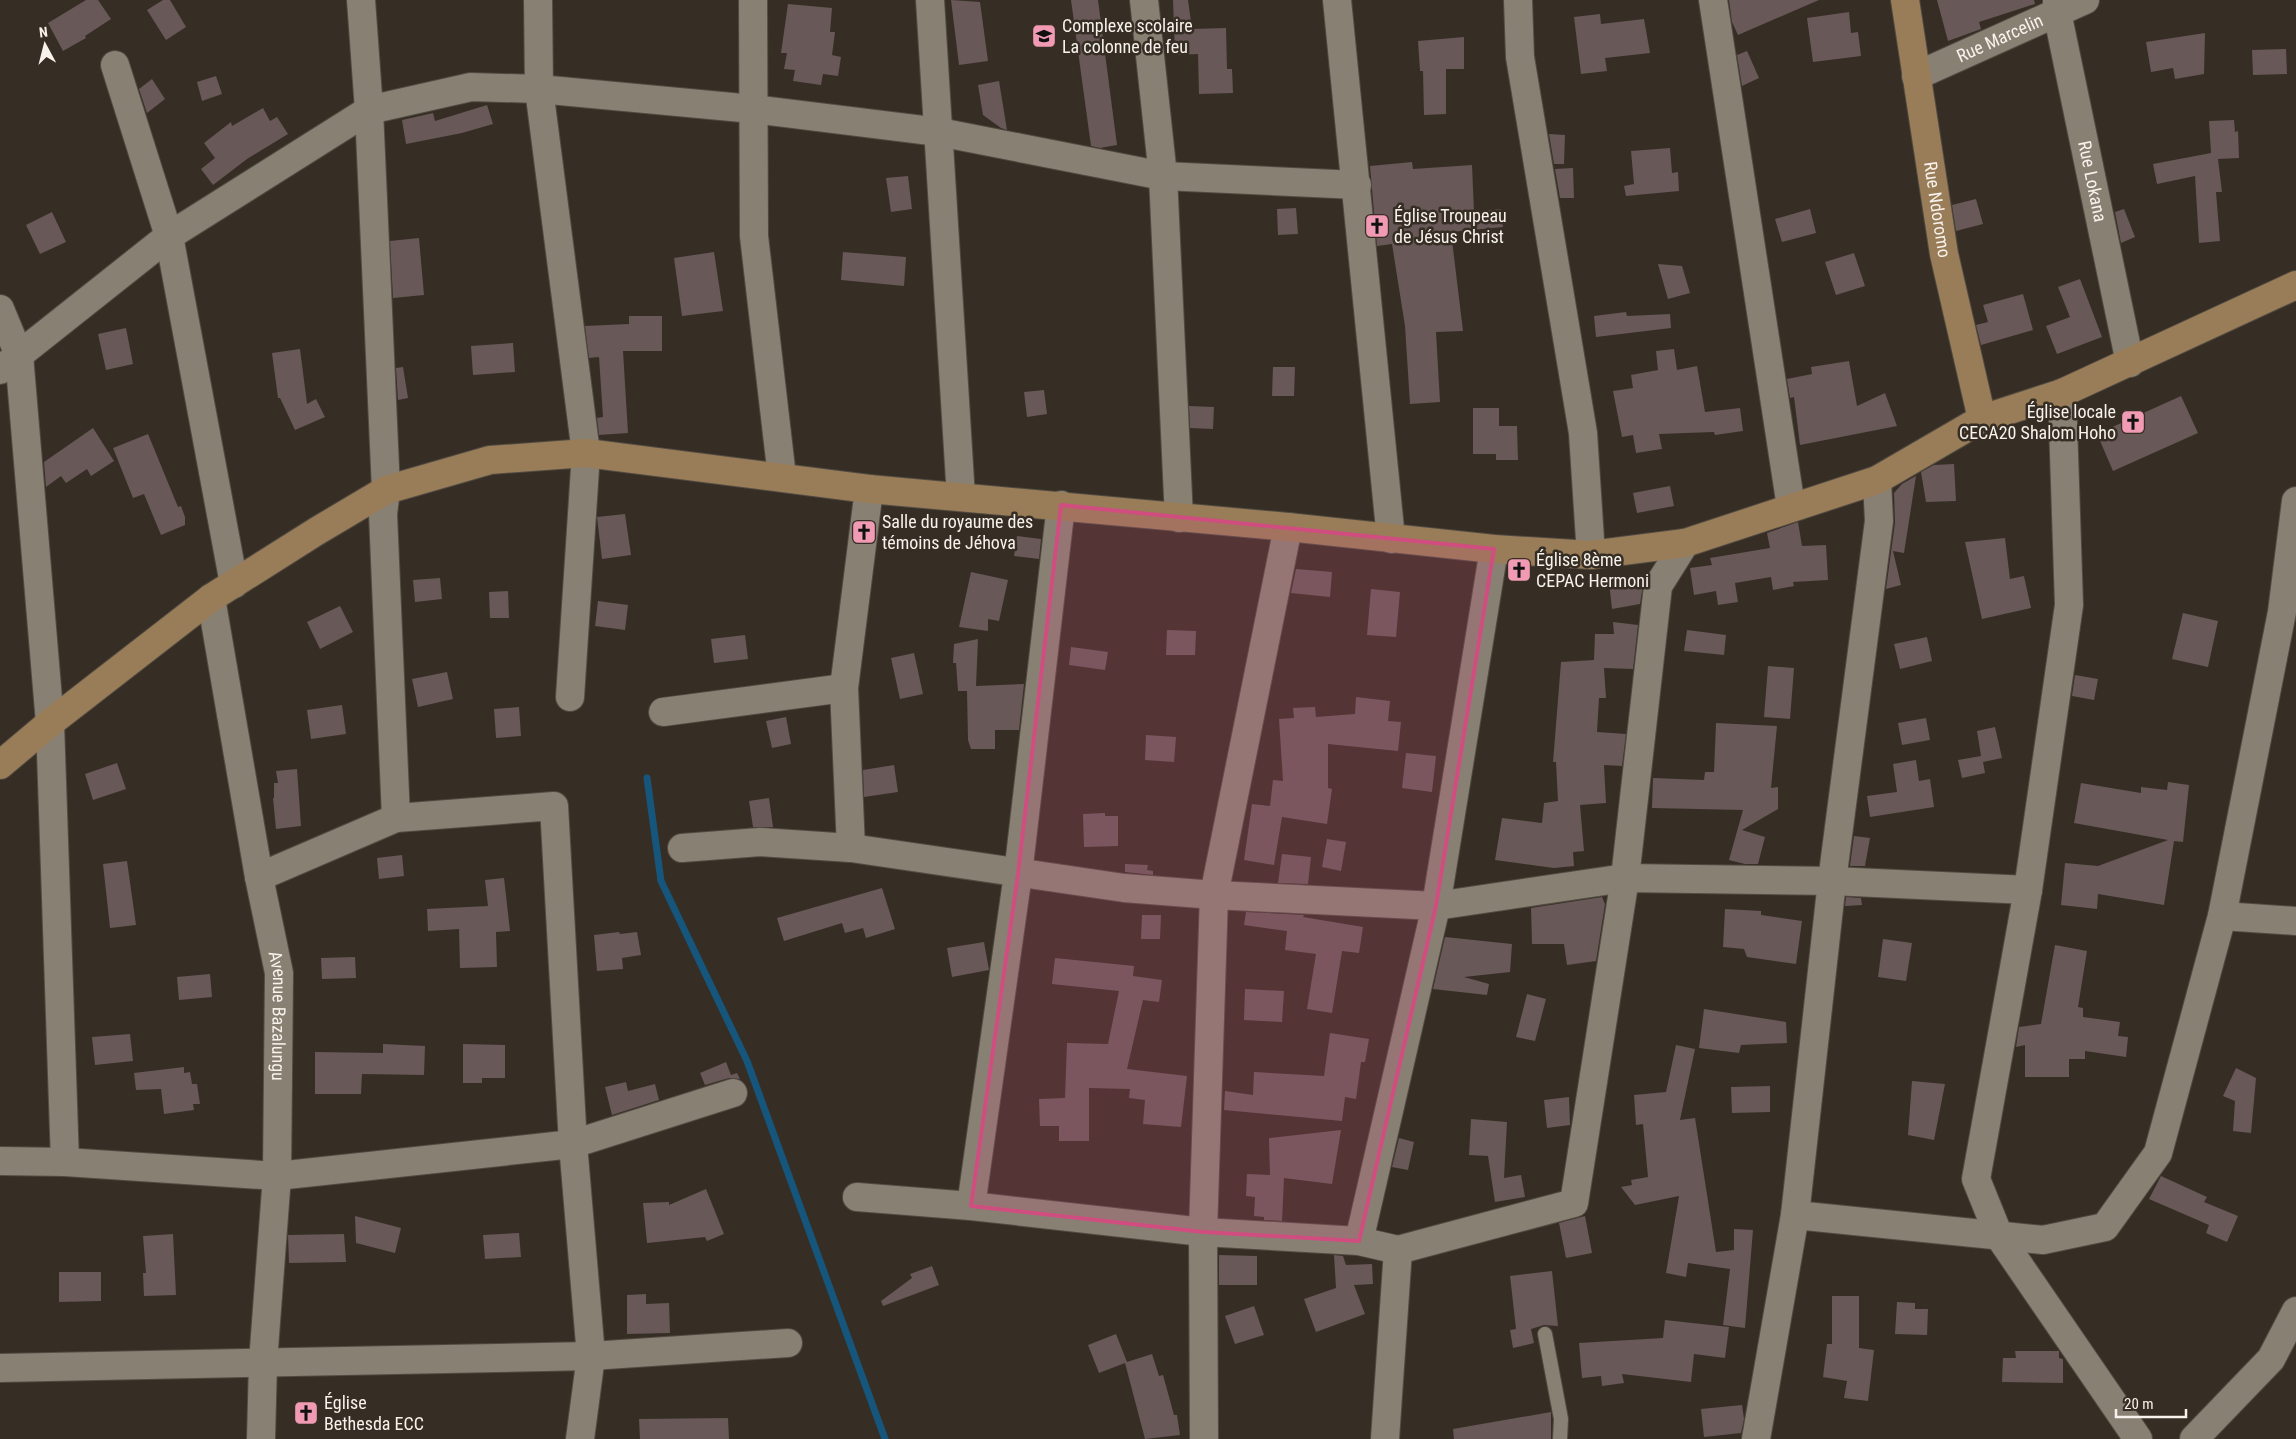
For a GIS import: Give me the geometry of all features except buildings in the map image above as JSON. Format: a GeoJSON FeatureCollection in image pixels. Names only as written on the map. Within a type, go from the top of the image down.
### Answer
{"type":"FeatureCollection","features":[{"type":"Feature","properties":{"kind":"street"},"geometry":{"type":"LineString","coordinates":[[361,0],[369,110],[386,490],[383,514],[396,818]]}},
{"type":"Feature","properties":{"kind":"street"},"geometry":{"type":"LineString","coordinates":[[538,0],[539,89],[586,453],[570,697]]}},
{"type":"Feature","properties":{"kind":"street"},"geometry":{"type":"LineString","coordinates":[[753,0],[754,236],[782,477]]}},
{"type":"Feature","properties":{"kind":"street"},"geometry":{"type":"LineString","coordinates":[[930,0],[940,132],[961,497]]}},
{"type":"Feature","properties":{"kind":"street"},"geometry":{"type":"LineString","coordinates":[[1144,0],[1163,176],[1179,518]]}},
{"type":"Feature","properties":{"kind":"street"},"geometry":{"type":"LineString","coordinates":[[1337,0],[1391,539]]}},
{"type":"Feature","properties":{"kind":"street"},"geometry":{"type":"LineString","coordinates":[[1518,0],[1520,57],[1583,433],[1591,555]]}},
{"type":"Feature","properties":{"kind":"street"},"geometry":{"type":"LineString","coordinates":[[1713,0],[1791,507]]}},
{"type":"Feature","properties":{"kind":"street","name":"Rue Ndoromo"},"geometry":{"type":"LineString","coordinates":[[1905,0],[1944,254],[1982,418]]}},
{"type":"Feature","properties":{"kind":"street","name":"Rue Marcelin"},"geometry":{"type":"LineString","coordinates":[[1916,76],[2057,6],[2086,0]]}},
{"type":"Feature","properties":{"kind":"street","name":"Rue Lokana"},"geometry":{"type":"LineString","coordinates":[[2057,6],[2130,362]]}},
{"type":"Feature","properties":{"kind":"street"},"geometry":{"type":"LineString","coordinates":[[115,65],[169,236],[234,584]]}},
{"type":"Feature","properties":{"kind":"street"},"geometry":{"type":"LineString","coordinates":[[9,363],[169,236],[369,110],[471,87],[539,89],[753,109],[940,132],[1163,176],[1357,185]]}},
{"type":"Feature","properties":{"kind":"street"},"geometry":{"type":"LineString","coordinates":[[0,765],[50,723],[211,598],[317,531],[386,490],[490,460],[586,453],[869,488],[1288,527],[1494,549],[1591,555],[1685,543],[1877,480],[1982,418],[2062,393],[2296,285]]}},
{"type":"Feature","properties":{"kind":"street"},"geometry":{"type":"LineString","coordinates":[[0,309],[9,363],[50,723],[65,1162]]}},
{"type":"Feature","properties":{"kind":"street"},"geometry":{"type":"LineString","coordinates":[[2062,393],[2069,605],[2028,890],[1976,1179],[2000,1236],[2138,1439]]}},
{"type":"Feature","properties":{"kind":"street"},"geometry":{"type":"LineString","coordinates":[[1756,1439],[1795,1215],[1832,881],[1880,521],[1877,480]]}},
{"type":"Feature","properties":{"kind":"street"},"geometry":{"type":"LineString","coordinates":[[851,848],[844,688],[869,488]]}},
{"type":"Feature","properties":{"kind":"street"},"geometry":{"type":"LineString","coordinates":[[1795,1215],[2043,1240],[2105,1227],[2158,1153],[2222,916],[2289,612],[2296,501]]}},
{"type":"Feature","properties":{"kind":"street"},"geometry":{"type":"LineString","coordinates":[[970,1206],[1018,874],[1060,505]]}},
{"type":"Feature","properties":{"kind":"street"},"geometry":{"type":"LineString","coordinates":[[1204,1439],[1203,1232],[1214,895],[1288,527]]}},
{"type":"Feature","properties":{"kind":"street"},"geometry":{"type":"LineString","coordinates":[[857,1197],[970,1206],[1203,1232],[1359,1241],[1398,1250],[1574,1203],[1624,878],[1658,586],[1685,543]]}},
{"type":"Feature","properties":{"kind":"street"},"geometry":{"type":"LineString","coordinates":[[1359,1241],[1436,906],[1494,549]]}},
{"type":"Feature","properties":{"kind":"street","name":"Avenue Bazalungu"},"geometry":{"type":"LineString","coordinates":[[211,598],[259,877],[279,973],[277,1176],[263,1362],[261,1439]]}},
{"type":"Feature","properties":{"kind":"street"},"geometry":{"type":"LineString","coordinates":[[663,712],[844,688]]}},
{"type":"Feature","properties":{"kind":"street"},"geometry":{"type":"LineString","coordinates":[[259,877],[396,818],[554,806],[572,1144],[591,1356],[580,1439]]}},
{"type":"Feature","properties":{"kind":"street"},"geometry":{"type":"LineString","coordinates":[[682,848],[760,842],[851,848],[1018,874],[1124,888],[1214,895],[1436,906],[1624,878],[1832,881],[2028,890]]}},
{"type":"Feature","properties":{"kind":"street"},"geometry":{"type":"LineString","coordinates":[[2222,916],[2296,921]]}},
{"type":"Feature","properties":{"kind":"street"},"geometry":{"type":"LineString","coordinates":[[0,1161],[65,1162],[277,1176],[572,1144],[733,1093]]}},
{"type":"Feature","properties":{"kind":"street"},"geometry":{"type":"LineString","coordinates":[[1385,1439],[1398,1250]]}},
{"type":"Feature","properties":{"kind":"street"},"geometry":{"type":"LineString","coordinates":[[2194,1439],[2271,1359],[2296,1311]]}},
{"type":"Feature","properties":{"kind":"street"},"geometry":{"type":"LineString","coordinates":[[0,1368],[591,1356],[788,1343]]}},
{"type":"Feature","properties":{"kind":"lane"},"geometry":{"type":"LineString","coordinates":[[1544,1334],[1561,1419],[1560,1439]]}},
{"type":"Feature","properties":{"kind":"highlighted area"},"geometry":{"type":"Polygon","coordinates":[[[1061,505],[1494,549],[1436,906],[1359,1241],[1203,1232],[971,1206],[1018,874],[1061,505]]]}},
{"type":"Feature","properties":{"kind":"waterway"},"geometry":{"type":"LineString","coordinates":[[647,778],[661,881],[747,1061],[885,1439]]}},
{"type":"Feature","properties":{"kind":"place","name":"Complexe scolaire La colonne de feu"},"geometry":{"type":"Point","coordinates":[1044,36]}},
{"type":"Feature","properties":{"kind":"place","name":"Église Troupeau de Jésus Christ"},"geometry":{"type":"Point","coordinates":[1377,226]}},
{"type":"Feature","properties":{"kind":"place","name":"Église locale CECA20 Shalom Hoho"},"geometry":{"type":"Point","coordinates":[2133,422]}},
{"type":"Feature","properties":{"kind":"place","name":"Salle du royaume des témoins de Jéhova"},"geometry":{"type":"Point","coordinates":[864,532]}},
{"type":"Feature","properties":{"kind":"place","name":"Église 8ème CEPAC Hermoni"},"geometry":{"type":"Point","coordinates":[1519,570]}},
{"type":"Feature","properties":{"kind":"place","name":"Église Bethesda ECC"},"geometry":{"type":"Point","coordinates":[306,1413]}}]}
